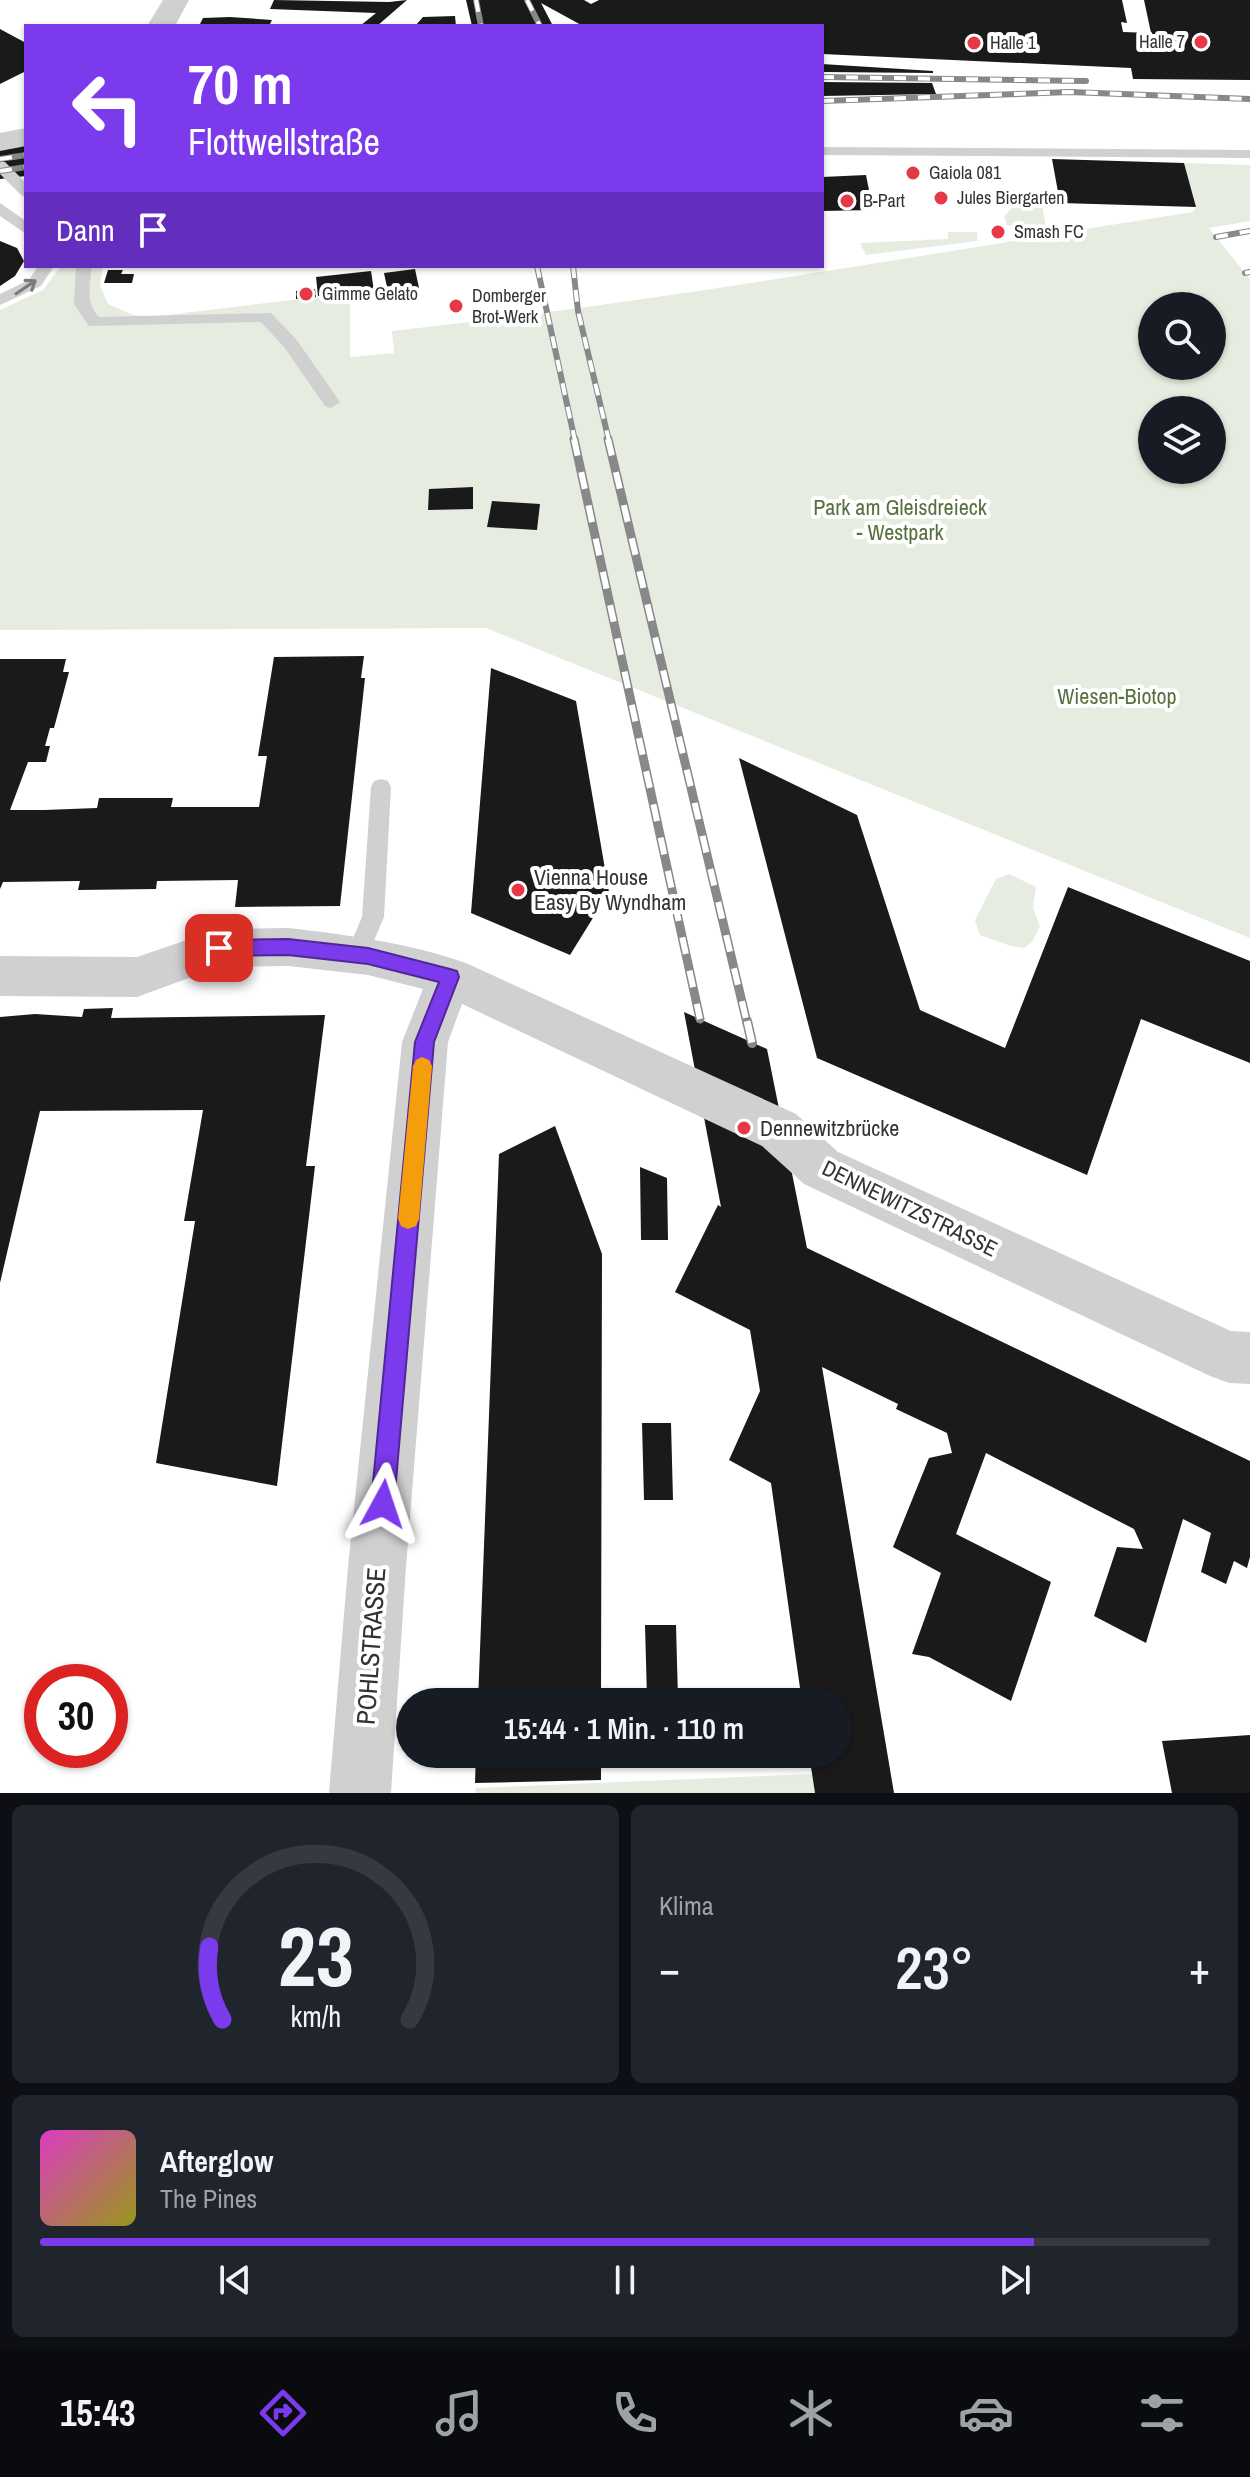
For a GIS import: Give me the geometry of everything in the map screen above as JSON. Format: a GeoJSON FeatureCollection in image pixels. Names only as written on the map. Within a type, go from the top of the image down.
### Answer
{"type":"FeatureCollection","features":[{"type":"Feature","properties":{"kind":"street"},"geometry":{"type":"LineString","coordinates":[[162,24],[176,0]]}},
{"type":"Feature","properties":{"kind":"street"},"geometry":{"type":"LineString","coordinates":[[0,142],[24,137]]}},
{"type":"Feature","properties":{"kind":"street","name":"DENNEWITZSTRASSE"},"geometry":{"type":"LineString","coordinates":[[0,976],[137,977],[219,948],[288,947],[415,966],[450,977],[779,1130],[821,1168],[1229,1357],[1250,1358]]}},
{"type":"Feature","properties":{"kind":"street","name":"POHLSTRASSE"},"geometry":{"type":"LineString","coordinates":[[360,1793],[377,1567],[425,1042],[450,977]]}},
{"type":"Feature","properties":{"kind":"lane"},"geometry":{"type":"LineString","coordinates":[[824,151],[1250,154]]}},
{"type":"Feature","properties":{"kind":"lane"},"geometry":{"type":"LineString","coordinates":[[0,165],[24,190]]}},
{"type":"Feature","properties":{"kind":"lane"},"geometry":{"type":"LineString","coordinates":[[0,208],[24,227]]}},
{"type":"Feature","properties":{"kind":"lane"},"geometry":{"type":"LineString","coordinates":[[0,300],[35,283],[45,268]]}},
{"type":"Feature","properties":{"kind":"lane"},"geometry":{"type":"LineString","coordinates":[[84,268],[80,301],[85,315],[95,322],[265,317],[290,343],[331,402]]}},
{"type":"Feature","properties":{"kind":"lane"},"geometry":{"type":"LineString","coordinates":[[357,955],[373,917],[381,787]]}},
{"type":"Feature","properties":{"kind":"green space","name":"Park am Gleisdreieck - Westpark"},"geometry":{"type":"Polygon","coordinates":[[[1184,163],[1250,165],[1250,221],[1209,228],[1250,279],[1250,938],[486,628],[0,630],[0,310],[43,290],[60,268],[103,268],[100,286],[108,304],[133,315],[151,317],[350,293],[350,357],[394,353],[392,331],[593,306],[1193,212],[1196,207],[1184,163]]]}},
{"type":"Feature","properties":{"kind":"green space"},"geometry":{"type":"Polygon","coordinates":[[[1017,202],[1042,202],[1046,230],[1027,231],[1007,225],[1004,217],[1017,202]]]}},
{"type":"Feature","properties":{"kind":"green space"},"geometry":{"type":"Polygon","coordinates":[[[948,232],[977,232],[977,241],[866,255],[860,243],[948,239],[948,232]]]}},
{"type":"Feature","properties":{"kind":"green space"},"geometry":{"type":"Polygon","coordinates":[[[1009,874],[1036,887],[1033,908],[1040,926],[1032,942],[1024,948],[980,935],[975,920],[996,879],[1009,874]]]}},
{"type":"Feature","properties":{"kind":"green space"},"geometry":{"type":"Polygon","coordinates":[[[812,1774],[815,1793],[475,1793],[476,1788],[812,1774]]]}},
{"type":"Feature","properties":{"kind":"building"},"geometry":{"type":"Polygon","coordinates":[[[274,0],[407,0],[379,24],[362,24],[376,13],[270,9],[274,0]]]}},
{"type":"Feature","properties":{"kind":"building"},"geometry":{"type":"Polygon","coordinates":[[[466,0],[584,0],[591,4],[599,0],[1122,0],[1127,23],[1121,22],[1123,32],[1151,33],[1144,0],[1250,0],[1250,80],[1133,79],[1131,68],[824,54],[824,24],[579,24],[541,3],[552,24],[472,24],[466,0]]]}},
{"type":"Feature","properties":{"kind":"building"},"geometry":{"type":"Polygon","coordinates":[[[455,16],[456,24],[417,24],[423,17],[455,16]]]}},
{"type":"Feature","properties":{"kind":"building"},"geometry":{"type":"Polygon","coordinates":[[[203,18],[272,20],[270,24],[200,24],[203,18]]]}},
{"type":"Feature","properties":{"kind":"building"},"geometry":{"type":"Polygon","coordinates":[[[0,29],[24,42],[24,72],[0,84],[0,29]]]}},
{"type":"Feature","properties":{"kind":"building"},"geometry":{"type":"Polygon","coordinates":[[[824,64],[933,71],[824,72],[824,64]]]}},
{"type":"Feature","properties":{"kind":"building"},"geometry":{"type":"Polygon","coordinates":[[[824,82],[932,83],[936,94],[824,96],[824,82]]]}},
{"type":"Feature","properties":{"kind":"building"},"geometry":{"type":"Polygon","coordinates":[[[24,143],[24,176],[0,179],[0,147],[24,143]]]}},
{"type":"Feature","properties":{"kind":"building"},"geometry":{"type":"Polygon","coordinates":[[[1052,159],[1184,163],[1196,207],[1060,203],[1052,159]]]}},
{"type":"Feature","properties":{"kind":"building","name":"B-Part"},"geometry":{"type":"Polygon","coordinates":[[[866,175],[873,210],[824,211],[824,177],[866,175]]]}},
{"type":"Feature","properties":{"kind":"building"},"geometry":{"type":"Polygon","coordinates":[[[0,241],[17,248],[24,261],[15,276],[0,286],[0,241]]]}},
{"type":"Feature","properties":{"kind":"building"},"geometry":{"type":"Polygon","coordinates":[[[415,269],[419,288],[388,292],[384,273],[415,269]]]}},
{"type":"Feature","properties":{"kind":"building"},"geometry":{"type":"Polygon","coordinates":[[[108,270],[134,274],[132,283],[104,283],[108,270]]]}},
{"type":"Feature","properties":{"kind":"building"},"geometry":{"type":"Polygon","coordinates":[[[371,271],[374,291],[318,296],[316,277],[371,271]]]}},
{"type":"Feature","properties":{"kind":"building","name":"Gimme Gelato"},"geometry":{"type":"Polygon","coordinates":[[[315,289],[316,297],[296,299],[296,291],[315,289]]]}},
{"type":"Feature","properties":{"kind":"building"},"geometry":{"type":"Polygon","coordinates":[[[473,487],[473,509],[428,510],[429,489],[473,487]]]}},
{"type":"Feature","properties":{"kind":"building"},"geometry":{"type":"Polygon","coordinates":[[[492,501],[540,504],[537,530],[487,527],[492,501]]]}},
{"type":"Feature","properties":{"kind":"building"},"geometry":{"type":"Polygon","coordinates":[[[364,656],[361,678],[365,678],[340,906],[235,907],[238,880],[157,881],[156,889],[78,890],[80,881],[3,882],[0,889],[0,659],[66,659],[63,672],[69,672],[54,728],[50,728],[45,746],[50,746],[46,762],[28,762],[10,810],[44,810],[97,808],[99,798],[173,798],[171,807],[259,807],[267,756],[258,756],[274,657],[364,656]]]}},
{"type":"Feature","properties":{"kind":"building"},"geometry":{"type":"Polygon","coordinates":[[[491,668],[576,701],[609,892],[570,955],[471,913],[491,668]]]}},
{"type":"Feature","properties":{"kind":"building"},"geometry":{"type":"Polygon","coordinates":[[[739,758],[857,815],[920,1010],[1005,1048],[1068,887],[1250,961],[1250,1063],[1141,1019],[1087,1175],[817,1058],[739,758]]]}},
{"type":"Feature","properties":{"kind":"building"},"geometry":{"type":"Polygon","coordinates":[[[113,1008],[111,1018],[325,1015],[306,1166],[315,1166],[277,1486],[156,1463],[195,1221],[184,1221],[203,1110],[40,1111],[0,1283],[0,1017],[35,1014],[82,1017],[84,1009],[113,1008]]]}},
{"type":"Feature","properties":{"kind":"building"},"geometry":{"type":"Polygon","coordinates":[[[684,1012],[767,1049],[807,1248],[1250,1461],[1250,1557],[1247,1568],[1234,1561],[1226,1584],[1201,1572],[1211,1533],[1183,1519],[1146,1643],[1094,1616],[1117,1547],[1143,1549],[1134,1529],[986,1453],[956,1534],[1051,1582],[1011,1701],[929,1657],[912,1654],[941,1573],[893,1547],[929,1458],[952,1453],[947,1433],[896,1409],[898,1404],[822,1367],[894,1793],[815,1793],[811,1768],[852,1768],[852,1688],[800,1688],[771,1483],[729,1460],[760,1391],[750,1330],[675,1292],[718,1205],[721,1207],[684,1012]]]}},
{"type":"Feature","properties":{"kind":"building"},"geometry":{"type":"Polygon","coordinates":[[[555,1126],[602,1254],[601,1688],[479,1688],[499,1154],[555,1126]]]}},
{"type":"Feature","properties":{"kind":"building"},"geometry":{"type":"Polygon","coordinates":[[[640,1167],[667,1178],[668,1240],[641,1240],[640,1167]]]}},
{"type":"Feature","properties":{"kind":"building"},"geometry":{"type":"Polygon","coordinates":[[[642,1423],[671,1423],[673,1500],[644,1500],[642,1423]]]}},
{"type":"Feature","properties":{"kind":"building"},"geometry":{"type":"Polygon","coordinates":[[[645,1625],[676,1625],[678,1688],[647,1688],[645,1625]]]}},
{"type":"Feature","properties":{"kind":"building"},"geometry":{"type":"Polygon","coordinates":[[[1250,1735],[1250,1793],[1172,1793],[1162,1741],[1250,1735]]]}},
{"type":"Feature","properties":{"kind":"building"},"geometry":{"type":"Polygon","coordinates":[[[476,1768],[601,1768],[601,1780],[475,1783],[476,1768]]]}},
{"type":"Feature","properties":{"kind":"railway"},"geometry":{"type":"LineString","coordinates":[[476,0],[481,24]]}},
{"type":"Feature","properties":{"kind":"railway"},"geometry":{"type":"LineString","coordinates":[[527,0],[539,24]]}},
{"type":"Feature","properties":{"kind":"railway"},"geometry":{"type":"LineString","coordinates":[[824,77],[1086,81]]}},
{"type":"Feature","properties":{"kind":"railway"},"geometry":{"type":"LineString","coordinates":[[824,101],[1070,92],[1250,99]]}},
{"type":"Feature","properties":{"kind":"railway"},"geometry":{"type":"LineString","coordinates":[[0,159],[24,155]]}},
{"type":"Feature","properties":{"kind":"railway"},"geometry":{"type":"LineString","coordinates":[[0,171],[24,167]]}},
{"type":"Feature","properties":{"kind":"railway"},"geometry":{"type":"LineString","coordinates":[[1216,237],[1250,231]]}},
{"type":"Feature","properties":{"kind":"railway"},"geometry":{"type":"LineString","coordinates":[[537,268],[575,441]]}},
{"type":"Feature","properties":{"kind":"railway"},"geometry":{"type":"LineString","coordinates":[[573,268],[578,311],[609,441]]}},
{"type":"Feature","properties":{"kind":"railway"},"geometry":{"type":"LineString","coordinates":[[1245,273],[1250,272]]}},
{"type":"Feature","properties":{"kind":"railway"},"geometry":{"type":"LineString","coordinates":[[574,439],[700,1019]]}},
{"type":"Feature","properties":{"kind":"railway"},"geometry":{"type":"LineString","coordinates":[[608,439],[747,1023]]}},
{"type":"Feature","properties":{"kind":"railway"},"geometry":{"type":"LineString","coordinates":[[747,1021],[752,1043]]}},
{"type":"Feature","properties":{"kind":"slow traffic"},"geometry":{"type":"LineString","coordinates":[[408,1219],[422,1066]]}},
{"type":"Feature","properties":{"kind":"place","name":"Halle 7"},"geometry":{"type":"Point","coordinates":[1201,42]}},
{"type":"Feature","properties":{"kind":"place","name":"Halle 1"},"geometry":{"type":"Point","coordinates":[974,43]}},
{"type":"Feature","properties":{"kind":"place","name":"Gaiola 081"},"geometry":{"type":"Point","coordinates":[913,173]}},
{"type":"Feature","properties":{"kind":"place","name":"Jules Biergarten"},"geometry":{"type":"Point","coordinates":[941,198]}},
{"type":"Feature","properties":{"kind":"place","name":"B-Part"},"geometry":{"type":"Point","coordinates":[847,201]}},
{"type":"Feature","properties":{"kind":"place","name":"Smash FC"},"geometry":{"type":"Point","coordinates":[998,232]}},
{"type":"Feature","properties":{"kind":"place","name":"Gimme Gelato"},"geometry":{"type":"Point","coordinates":[306,294]}},
{"type":"Feature","properties":{"kind":"place","name":"Domberger Brot-Werk"},"geometry":{"type":"Point","coordinates":[456,306]}},
{"type":"Feature","properties":{"kind":"place","name":"Vienna House Easy By Wyndham"},"geometry":{"type":"Point","coordinates":[518,890]}},
{"type":"Feature","properties":{"kind":"place","name":"Dennewitzbrücke"},"geometry":{"type":"Point","coordinates":[744,1128]}},
{"type":"Feature","properties":{"kind":"route"},"geometry":{"type":"LineString","coordinates":[[219,948],[288,947],[368,956],[450,977],[425,1042],[383,1504]]}},
{"type":"Feature","properties":{"kind":"park label","name":"Wiesen-Biotop"},"geometry":{"type":"Point","coordinates":[1117,696]}}]}
